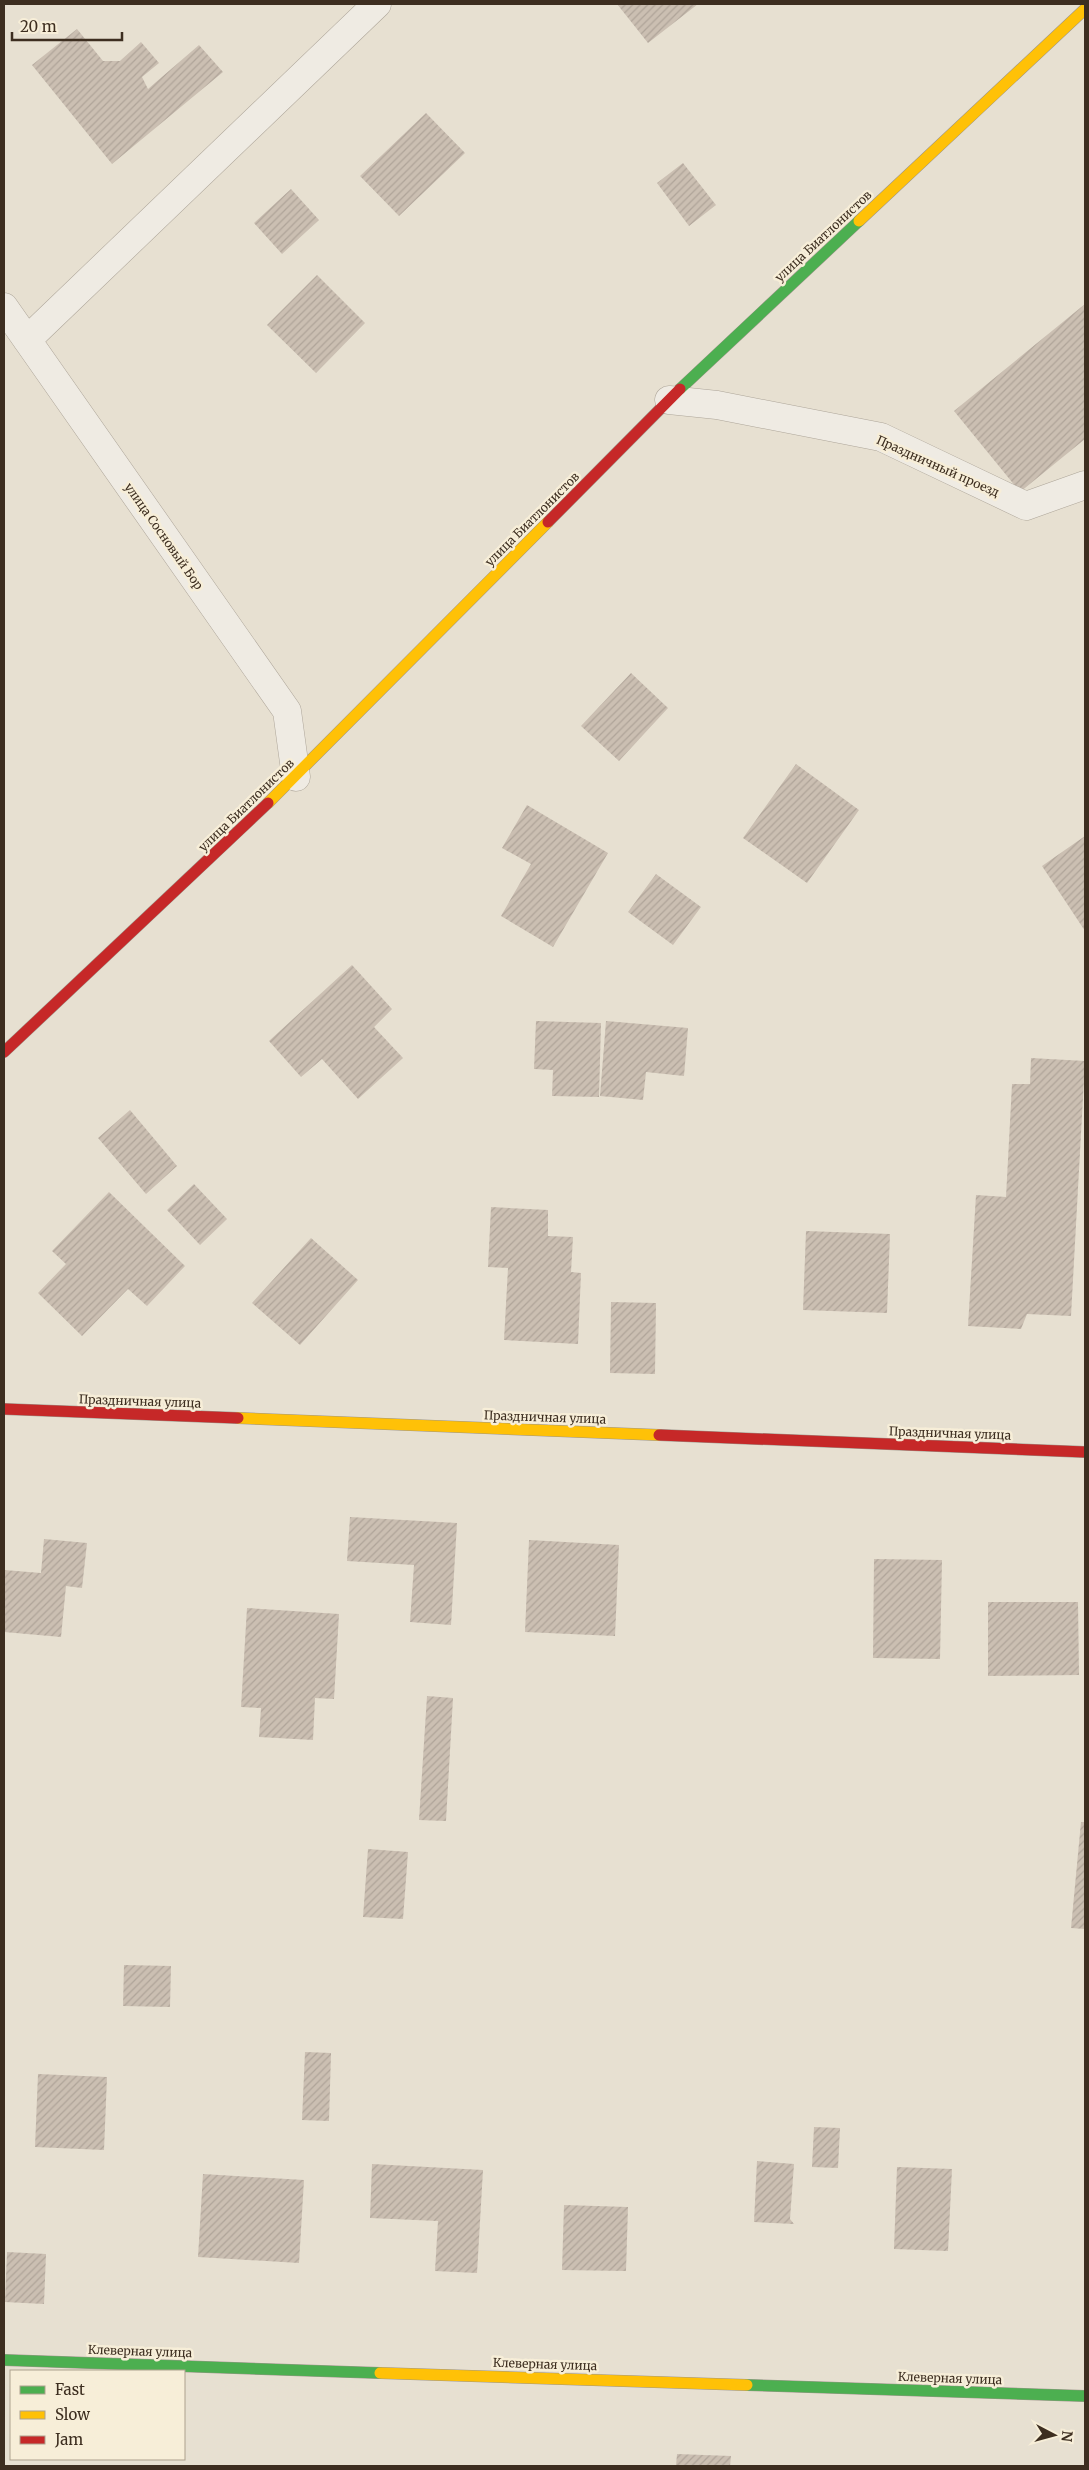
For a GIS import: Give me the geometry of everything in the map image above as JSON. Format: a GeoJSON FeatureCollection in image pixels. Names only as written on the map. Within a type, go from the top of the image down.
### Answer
{"type":"FeatureCollection","features":[{"type":"Feature","properties":{"kind":"street"},"geometry":{"type":"LineString","coordinates":[[27,340],[376,4]]}},
{"type":"Feature","properties":{"kind":"street","name":"улица Биатлонистов"},"geometry":{"type":"LineString","coordinates":[[4,1052],[296,777],[669,400],[1085,9]]}},
{"type":"Feature","properties":{"kind":"street","name":"улица Сосновый Бор"},"geometry":{"type":"LineString","coordinates":[[4,307],[287,711],[296,777]]}},
{"type":"Feature","properties":{"kind":"street","name":"Праздничный проезд"},"geometry":{"type":"LineString","coordinates":[[669,400],[717,405],[881,438],[1026,506],[1085,485]]}},
{"type":"Feature","properties":{"kind":"street","name":"Праздничная улица"},"geometry":{"type":"LineString","coordinates":[[4,1409],[1085,1452]]}},
{"type":"Feature","properties":{"kind":"street","name":"Клеверная улица"},"geometry":{"type":"LineString","coordinates":[[4,2360],[1085,2396]]}},
{"type":"Feature","properties":{"kind":"building"},"geometry":{"type":"Polygon","coordinates":[[[617,4],[698,4],[648,43],[617,4]]]}},
{"type":"Feature","properties":{"kind":"building"},"geometry":{"type":"Polygon","coordinates":[[[77,29],[103,61],[120,61],[141,42],[159,63],[142,77],[148,89],[199,45],[223,72],[112,164],[32,65],[77,29]]]}},
{"type":"Feature","properties":{"kind":"building"},"geometry":{"type":"Polygon","coordinates":[[[426,113],[465,153],[399,216],[360,176],[426,113]]]}},
{"type":"Feature","properties":{"kind":"building"},"geometry":{"type":"Polygon","coordinates":[[[683,163],[716,205],[689,226],[657,183],[683,163]]]}},
{"type":"Feature","properties":{"kind":"building"},"geometry":{"type":"Polygon","coordinates":[[[291,189],[319,220],[282,254],[254,223],[291,189]]]}},
{"type":"Feature","properties":{"kind":"building"},"geometry":{"type":"Polygon","coordinates":[[[317,275],[365,323],[316,373],[267,325],[317,275]]]}},
{"type":"Feature","properties":{"kind":"building"},"geometry":{"type":"Polygon","coordinates":[[[1085,304],[1085,439],[1020,492],[954,411],[1085,304]]]}},
{"type":"Feature","properties":{"kind":"building"},"geometry":{"type":"Polygon","coordinates":[[[631,673],[668,708],[619,761],[581,726],[631,673]]]}},
{"type":"Feature","properties":{"kind":"building"},"geometry":{"type":"Polygon","coordinates":[[[796,764],[859,810],[807,883],[743,838],[796,764]]]}},
{"type":"Feature","properties":{"kind":"building"},"geometry":{"type":"Polygon","coordinates":[[[527,805],[608,853],[553,947],[501,916],[531,864],[502,848],[527,805]]]}},
{"type":"Feature","properties":{"kind":"building"},"geometry":{"type":"Polygon","coordinates":[[[1085,836],[1085,931],[1042,866],[1085,836]]]}},
{"type":"Feature","properties":{"kind":"building"},"geometry":{"type":"Polygon","coordinates":[[[656,874],[701,907],[673,945],[628,912],[656,874]]]}},
{"type":"Feature","properties":{"kind":"building"},"geometry":{"type":"Polygon","coordinates":[[[352,965],[392,1009],[374,1027],[403,1058],[358,1099],[322,1059],[301,1077],[269,1041],[352,965]]]}},
{"type":"Feature","properties":{"kind":"building"},"geometry":{"type":"Polygon","coordinates":[[[536,1021],[601,1023],[599,1097],[552,1096],[553,1070],[534,1069],[536,1021]]]}},
{"type":"Feature","properties":{"kind":"building"},"geometry":{"type":"Polygon","coordinates":[[[606,1021],[688,1028],[684,1076],[646,1072],[643,1100],[600,1096],[606,1021]]]}},
{"type":"Feature","properties":{"kind":"building"},"geometry":{"type":"Polygon","coordinates":[[[1031,1058],[1085,1061],[1071,1316],[1027,1314],[1021,1329],[968,1326],[976,1195],[1006,1197],[1012,1084],[1030,1084],[1031,1058]]]}},
{"type":"Feature","properties":{"kind":"building"},"geometry":{"type":"Polygon","coordinates":[[[130,1110],[177,1166],[146,1194],[98,1138],[130,1110]]]}},
{"type":"Feature","properties":{"kind":"building"},"geometry":{"type":"Polygon","coordinates":[[[194,1184],[227,1219],[200,1245],[167,1210],[194,1184]]]}},
{"type":"Feature","properties":{"kind":"building"},"geometry":{"type":"Polygon","coordinates":[[[109,1192],[185,1266],[147,1306],[128,1289],[82,1336],[38,1293],[66,1264],[52,1251],[109,1192]]]}},
{"type":"Feature","properties":{"kind":"building"},"geometry":{"type":"Polygon","coordinates":[[[491,1207],[548,1210],[548,1236],[573,1237],[571,1272],[581,1273],[578,1344],[504,1340],[508,1268],[488,1267],[491,1207]]]}},
{"type":"Feature","properties":{"kind":"building"},"geometry":{"type":"Polygon","coordinates":[[[806,1231],[890,1234],[887,1313],[803,1310],[806,1231]]]}},
{"type":"Feature","properties":{"kind":"building"},"geometry":{"type":"Polygon","coordinates":[[[311,1238],[358,1280],[300,1345],[252,1303],[311,1238]]]}},
{"type":"Feature","properties":{"kind":"building"},"geometry":{"type":"Polygon","coordinates":[[[611,1302],[656,1303],[655,1374],[610,1373],[611,1302]]]}},
{"type":"Feature","properties":{"kind":"building"},"geometry":{"type":"Polygon","coordinates":[[[350,1517],[457,1523],[451,1625],[410,1622],[414,1565],[347,1561],[350,1517]]]}},
{"type":"Feature","properties":{"kind":"building"},"geometry":{"type":"Polygon","coordinates":[[[44,1539],[87,1543],[82,1588],[66,1586],[61,1637],[4,1632],[4,1570],[41,1573],[44,1539]]]}},
{"type":"Feature","properties":{"kind":"building"},"geometry":{"type":"Polygon","coordinates":[[[529,1540],[619,1545],[615,1636],[525,1632],[529,1540]]]}},
{"type":"Feature","properties":{"kind":"building"},"geometry":{"type":"Polygon","coordinates":[[[874,1559],[942,1560],[940,1659],[873,1658],[874,1559]]]}},
{"type":"Feature","properties":{"kind":"building"},"geometry":{"type":"Polygon","coordinates":[[[988,1602],[1078,1602],[1079,1675],[988,1676],[988,1602]]]}},
{"type":"Feature","properties":{"kind":"building"},"geometry":{"type":"Polygon","coordinates":[[[247,1608],[339,1614],[334,1699],[315,1698],[313,1740],[259,1737],[261,1708],[241,1707],[247,1608]]]}},
{"type":"Feature","properties":{"kind":"building"},"geometry":{"type":"Polygon","coordinates":[[[427,1696],[453,1698],[446,1821],[419,1820],[427,1696]]]}},
{"type":"Feature","properties":{"kind":"building"},"geometry":{"type":"Polygon","coordinates":[[[1081,1822],[1085,1822],[1085,1929],[1071,1928],[1081,1822]]]}},
{"type":"Feature","properties":{"kind":"building"},"geometry":{"type":"Polygon","coordinates":[[[368,1849],[408,1852],[403,1919],[363,1917],[368,1849]]]}},
{"type":"Feature","properties":{"kind":"building"},"geometry":{"type":"Polygon","coordinates":[[[124,1965],[171,1966],[170,2007],[123,2006],[124,1965]]]}},
{"type":"Feature","properties":{"kind":"building"},"geometry":{"type":"Polygon","coordinates":[[[305,2052],[331,2053],[329,2121],[302,2120],[305,2052]]]}},
{"type":"Feature","properties":{"kind":"building"},"geometry":{"type":"Polygon","coordinates":[[[38,2074],[107,2077],[104,2150],[35,2147],[38,2074]]]}},
{"type":"Feature","properties":{"kind":"building"},"geometry":{"type":"Polygon","coordinates":[[[814,2127],[840,2128],[838,2168],[812,2167],[814,2127]]]}},
{"type":"Feature","properties":{"kind":"building"},"geometry":{"type":"Polygon","coordinates":[[[757,2161],[794,2164],[790,2219],[794,2224],[754,2222],[757,2161]]]}},
{"type":"Feature","properties":{"kind":"building"},"geometry":{"type":"Polygon","coordinates":[[[372,2164],[483,2170],[477,2273],[435,2271],[438,2221],[370,2218],[372,2164]]]}},
{"type":"Feature","properties":{"kind":"building"},"geometry":{"type":"Polygon","coordinates":[[[897,2167],[952,2169],[948,2251],[894,2249],[897,2167]]]}},
{"type":"Feature","properties":{"kind":"building"},"geometry":{"type":"Polygon","coordinates":[[[203,2174],[304,2180],[299,2263],[198,2257],[203,2174]]]}},
{"type":"Feature","properties":{"kind":"building"},"geometry":{"type":"Polygon","coordinates":[[[564,2205],[628,2207],[626,2271],[562,2270],[564,2205]]]}},
{"type":"Feature","properties":{"kind":"building"},"geometry":{"type":"Polygon","coordinates":[[[7,2252],[46,2254],[44,2304],[5,2302],[7,2252]]]}},
{"type":"Feature","properties":{"kind":"building"},"geometry":{"type":"Polygon","coordinates":[[[677,2454],[731,2456],[730,2466],[676,2466],[677,2454]]]}},
{"type":"Feature","properties":{"kind":"traffic: fast"},"geometry":{"type":"LineString","coordinates":[[680,389],[859,221]]}},
{"type":"Feature","properties":{"kind":"traffic: fast"},"geometry":{"type":"LineString","coordinates":[[4,2360],[380,2373]]}},
{"type":"Feature","properties":{"kind":"traffic: fast"},"geometry":{"type":"LineString","coordinates":[[747,2385],[1085,2396]]}},
{"type":"Feature","properties":{"kind":"traffic: slow"},"geometry":{"type":"LineString","coordinates":[[859,221],[1085,9]]}},
{"type":"Feature","properties":{"kind":"traffic: slow"},"geometry":{"type":"LineString","coordinates":[[268,803],[548,522]]}},
{"type":"Feature","properties":{"kind":"traffic: slow"},"geometry":{"type":"LineString","coordinates":[[238,1418],[659,1435]]}},
{"type":"Feature","properties":{"kind":"traffic: slow"},"geometry":{"type":"LineString","coordinates":[[380,2373],[747,2385]]}},
{"type":"Feature","properties":{"kind":"traffic: jam"},"geometry":{"type":"LineString","coordinates":[[548,522],[680,389]]}},
{"type":"Feature","properties":{"kind":"traffic: jam"},"geometry":{"type":"LineString","coordinates":[[4,1052],[268,803]]}},
{"type":"Feature","properties":{"kind":"traffic: jam"},"geometry":{"type":"LineString","coordinates":[[4,1409],[238,1418]]}},
{"type":"Feature","properties":{"kind":"traffic: jam"},"geometry":{"type":"LineString","coordinates":[[659,1435],[1085,1452]]}}]}
